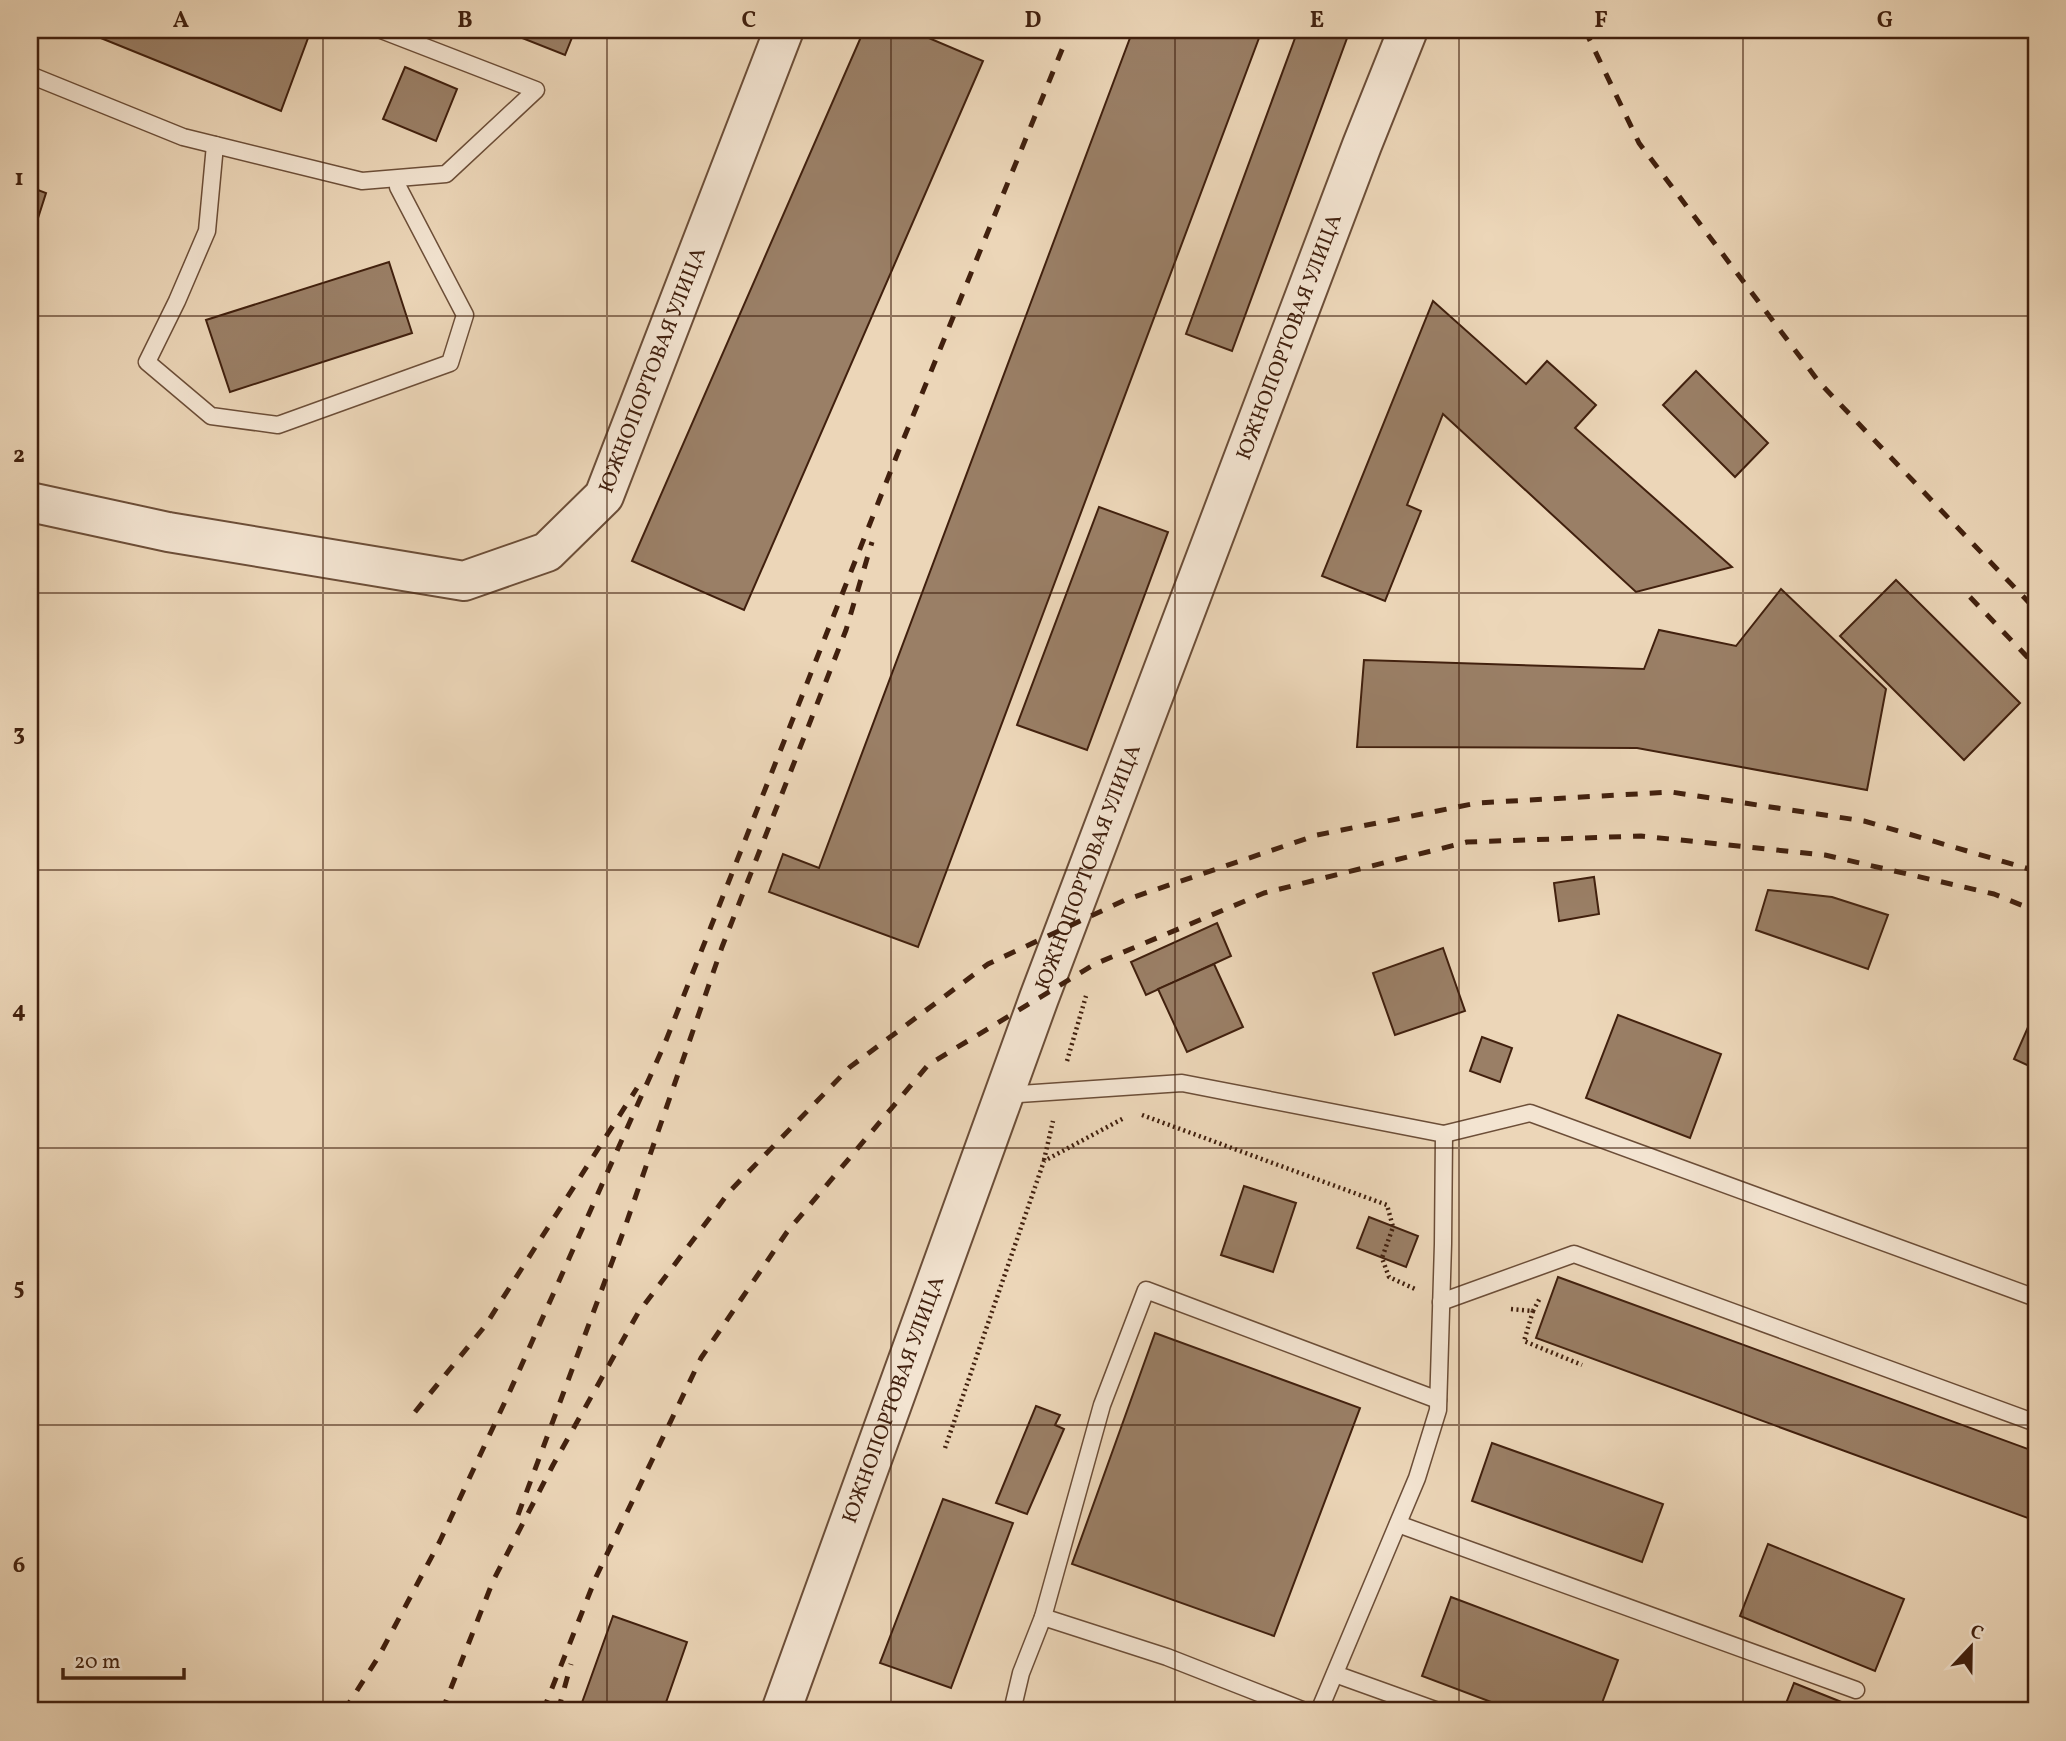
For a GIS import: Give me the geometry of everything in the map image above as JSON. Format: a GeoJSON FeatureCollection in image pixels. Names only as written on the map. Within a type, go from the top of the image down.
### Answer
{"type":"FeatureCollection","features":[{"type":"Feature","properties":{"kind":"street","name":"ЮЖНОПОРТОВАЯ УЛИЦА"},"geometry":{"type":"LineString","coordinates":[[30,502],[168,532],[464,581],[547,552],[604,496],[784,30]]}},
{"type":"Feature","properties":{"kind":"street","name":"ЮЖНОПОРТОВАЯ УЛИЦА"},"geometry":{"type":"LineString","coordinates":[[780,1711],[1004,1095],[1347,184],[1408,30]]}},
{"type":"Feature","properties":{"kind":"lane"},"geometry":{"type":"LineString","coordinates":[[30,75],[183,137],[362,181],[446,174],[536,90],[381,30]]}},
{"type":"Feature","properties":{"kind":"lane"},"geometry":{"type":"LineString","coordinates":[[215,145],[207,230],[147,362],[211,416],[278,425],[450,363],[465,315],[398,187]]}},
{"type":"Feature","properties":{"kind":"lane"},"geometry":{"type":"LineString","coordinates":[[1004,1095],[1182,1083],[1444,1134],[1530,1113],[2036,1298]]}},
{"type":"Feature","properties":{"kind":"lane"},"geometry":{"type":"LineString","coordinates":[[1319,1711],[1418,1478],[1437,1410],[1444,1134]]}},
{"type":"Feature","properties":{"kind":"lane"},"geometry":{"type":"LineString","coordinates":[[1441,1302],[1574,1254],[2036,1423]]}},
{"type":"Feature","properties":{"kind":"lane"},"geometry":{"type":"LineString","coordinates":[[1012,1711],[1021,1673],[1042,1617],[1102,1405],[1146,1290],[1438,1400]]}},
{"type":"Feature","properties":{"kind":"lane"},"geometry":{"type":"LineString","coordinates":[[1398,1524],[1856,1690]]}},
{"type":"Feature","properties":{"kind":"lane"},"geometry":{"type":"LineString","coordinates":[[1042,1617],[1167,1657],[1305,1711]]}},
{"type":"Feature","properties":{"kind":"lane"},"geometry":{"type":"LineString","coordinates":[[1335,1674],[1438,1711]]}},
{"type":"Feature","properties":{"kind":"path"},"geometry":{"type":"LineString","coordinates":[[945,1448],[1044,1161],[1059,1091]]}},
{"type":"Feature","properties":{"kind":"path"},"geometry":{"type":"LineString","coordinates":[[1044,1161],[1134,1113],[1387,1205],[1393,1227],[1382,1258],[1390,1277],[1441,1302]]}},
{"type":"Feature","properties":{"kind":"path"},"geometry":{"type":"LineString","coordinates":[[1544,1289],[1533,1311],[1524,1341],[1582,1365]]}},
{"type":"Feature","properties":{"kind":"path"},"geometry":{"type":"LineString","coordinates":[[1507,1308],[1533,1311]]}},
{"type":"Feature","properties":{"kind":"building"},"geometry":{"type":"Polygon","coordinates":[[[81,30],[311,30],[281,111],[81,30]]]}},
{"type":"Feature","properties":{"kind":"building"},"geometry":{"type":"Polygon","coordinates":[[[502,30],[575,30],[565,55],[502,30]]]}},
{"type":"Feature","properties":{"kind":"building"},"geometry":{"type":"Polygon","coordinates":[[[864,30],[910,30],[983,61],[744,610],[632,561],[864,30]]]}},
{"type":"Feature","properties":{"kind":"building"},"geometry":{"type":"Polygon","coordinates":[[[1133,30],[1262,30],[918,947],[769,892],[783,854],[819,868],[1133,30]]]}},
{"type":"Feature","properties":{"kind":"building"},"geometry":{"type":"Polygon","coordinates":[[[1298,30],[1350,30],[1232,351],[1186,334],[1298,30]]]}},
{"type":"Feature","properties":{"kind":"building"},"geometry":{"type":"Polygon","coordinates":[[[405,67],[457,89],[436,141],[383,119],[405,67]]]}},
{"type":"Feature","properties":{"kind":"building"},"geometry":{"type":"Polygon","coordinates":[[[30,187],[46,193],[31,240],[30,239],[30,187]]]}},
{"type":"Feature","properties":{"kind":"building"},"geometry":{"type":"Polygon","coordinates":[[[389,262],[412,333],[230,392],[206,320],[389,262]]]}},
{"type":"Feature","properties":{"kind":"building"},"geometry":{"type":"Polygon","coordinates":[[[1433,301],[1526,384],[1547,361],[1596,405],[1575,428],[1732,567],[1636,592],[1443,414],[1407,505],[1421,511],[1385,601],[1322,576],[1433,301]]]}},
{"type":"Feature","properties":{"kind":"building"},"geometry":{"type":"Polygon","coordinates":[[[1696,371],[1768,443],[1735,477],[1663,405],[1696,371]]]}},
{"type":"Feature","properties":{"kind":"building"},"geometry":{"type":"Polygon","coordinates":[[[1099,507],[1168,532],[1087,750],[1017,725],[1099,507]]]}},
{"type":"Feature","properties":{"kind":"building"},"geometry":{"type":"Polygon","coordinates":[[[1896,580],[2020,703],[1964,760],[1840,636],[1896,580]]]}},
{"type":"Feature","properties":{"kind":"building"},"geometry":{"type":"Polygon","coordinates":[[[1781,589],[1886,689],[1867,790],[1637,748],[1357,747],[1364,660],[1644,669],[1659,630],[1736,646],[1781,589]]]}},
{"type":"Feature","properties":{"kind":"building"},"geometry":{"type":"Polygon","coordinates":[[[1594,877],[1599,914],[1559,921],[1554,883],[1594,877]]]}},
{"type":"Feature","properties":{"kind":"building"},"geometry":{"type":"Polygon","coordinates":[[[1768,890],[1832,897],[1888,915],[1868,969],[1756,930],[1768,890]]]}},
{"type":"Feature","properties":{"kind":"building"},"geometry":{"type":"Polygon","coordinates":[[[1217,923],[1231,956],[1146,995],[1131,962],[1217,923]]]}},
{"type":"Feature","properties":{"kind":"building"},"geometry":{"type":"Polygon","coordinates":[[[1443,948],[1465,1011],[1395,1035],[1373,973],[1443,948]]]}},
{"type":"Feature","properties":{"kind":"building"},"geometry":{"type":"Polygon","coordinates":[[[1214,964],[1243,1027],[1187,1052],[1158,989],[1214,964]]]}},
{"type":"Feature","properties":{"kind":"building"},"geometry":{"type":"Polygon","coordinates":[[[2036,1009],[2036,1069],[2014,1059],[2036,1009]]]}},
{"type":"Feature","properties":{"kind":"building"},"geometry":{"type":"Polygon","coordinates":[[[1618,1015],[1721,1054],[1690,1138],[1586,1098],[1618,1015]]]}},
{"type":"Feature","properties":{"kind":"building"},"geometry":{"type":"Polygon","coordinates":[[[1482,1037],[1512,1048],[1500,1082],[1470,1071],[1482,1037]]]}},
{"type":"Feature","properties":{"kind":"building"},"geometry":{"type":"Polygon","coordinates":[[[1244,1186],[1296,1203],[1273,1272],[1221,1255],[1244,1186]]]}},
{"type":"Feature","properties":{"kind":"building"},"geometry":{"type":"Polygon","coordinates":[[[1369,1217],[1418,1236],[1406,1267],[1357,1248],[1369,1217]]]}},
{"type":"Feature","properties":{"kind":"building"},"geometry":{"type":"Polygon","coordinates":[[[1558,1277],[2036,1452],[2036,1521],[1536,1338],[1558,1277]]]}},
{"type":"Feature","properties":{"kind":"building"},"geometry":{"type":"Polygon","coordinates":[[[1155,1333],[1360,1408],[1274,1636],[1072,1564],[1155,1333]]]}},
{"type":"Feature","properties":{"kind":"building"},"geometry":{"type":"Polygon","coordinates":[[[1036,1406],[1060,1415],[1055,1425],[1064,1429],[1027,1514],[996,1503],[1036,1406]]]}},
{"type":"Feature","properties":{"kind":"building"},"geometry":{"type":"Polygon","coordinates":[[[1492,1443],[1663,1504],[1642,1562],[1472,1501],[1492,1443]]]}},
{"type":"Feature","properties":{"kind":"building"},"geometry":{"type":"Polygon","coordinates":[[[943,1499],[1013,1523],[951,1688],[880,1663],[943,1499]]]}},
{"type":"Feature","properties":{"kind":"building"},"geometry":{"type":"Polygon","coordinates":[[[1768,1544],[1904,1599],[1875,1671],[1740,1616],[1768,1544]]]}},
{"type":"Feature","properties":{"kind":"building"},"geometry":{"type":"Polygon","coordinates":[[[1451,1597],[1618,1660],[1599,1711],[1515,1711],[1422,1676],[1451,1597]]]}},
{"type":"Feature","properties":{"kind":"building"},"geometry":{"type":"Polygon","coordinates":[[[613,1616],[687,1642],[663,1711],[579,1711],[613,1616]]]}},
{"type":"Feature","properties":{"kind":"building"},"geometry":{"type":"Polygon","coordinates":[[[1794,1683],[1864,1711],[1783,1711],[1794,1683]]]}},
{"type":"Feature","properties":{"kind":"railway"},"geometry":{"type":"LineString","coordinates":[[344,1711],[379,1656],[440,1541],[665,1043],[897,455],[1070,30]]}},
{"type":"Feature","properties":{"kind":"railway"},"geometry":{"type":"LineString","coordinates":[[1585,30],[1639,143],[1819,382],[2036,610]]}},
{"type":"Feature","properties":{"kind":"railway"},"geometry":{"type":"LineString","coordinates":[[518,1515],[625,1227],[722,947],[846,630],[872,542]]}},
{"type":"Feature","properties":{"kind":"railway"},"geometry":{"type":"LineString","coordinates":[[1970,597],[2036,666]]}},
{"type":"Feature","properties":{"kind":"railway"},"geometry":{"type":"LineString","coordinates":[[442,1711],[493,1581],[553,1465],[638,1313],[730,1191],[850,1067],[988,964],[1125,900],[1317,835],[1477,803],[1671,792],[1864,821],[2036,871]]}},
{"type":"Feature","properties":{"kind":"railway"},"geometry":{"type":"LineString","coordinates":[[543,1711],[596,1577],[701,1358],[787,1232],[928,1065],[1095,964],[1264,893],[1467,842],[1641,836],[1825,855],[1994,894],[2036,911]]}},
{"type":"Feature","properties":{"kind":"railway"},"geometry":{"type":"LineString","coordinates":[[415,1412],[485,1326],[637,1088]]}},
{"type":"Feature","properties":{"kind":"railway"},"geometry":{"type":"LineString","coordinates":[[558,1711],[571,1664]]}}]}
